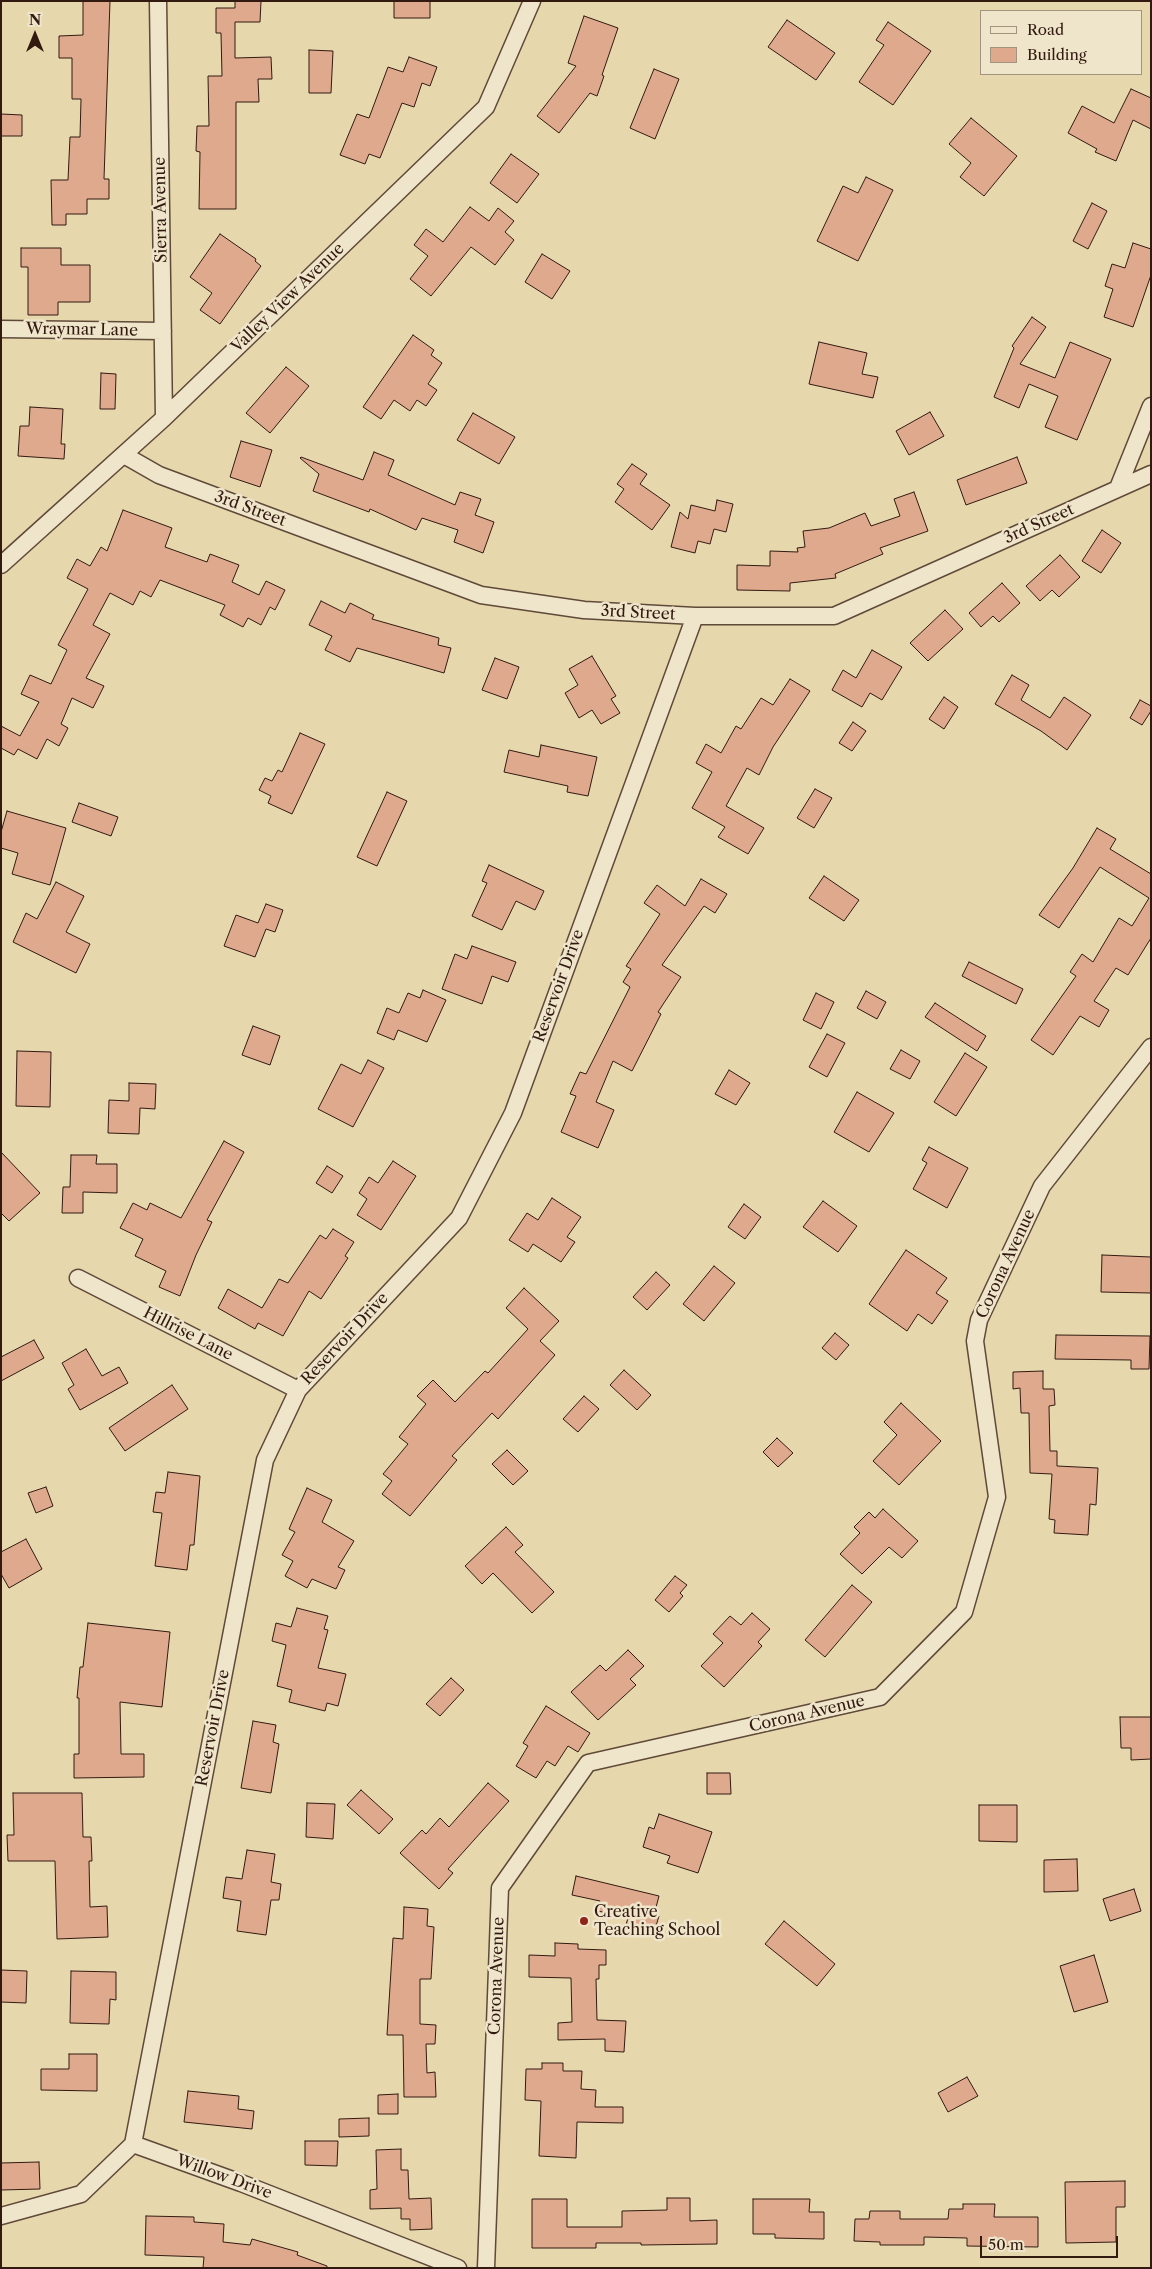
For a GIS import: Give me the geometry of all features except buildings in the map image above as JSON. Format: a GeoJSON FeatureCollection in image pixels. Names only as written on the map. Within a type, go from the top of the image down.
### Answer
{"type":"FeatureCollection","features":[{"type":"Feature","properties":{"kind":"street","name":"Sierra Avenue"},"geometry":{"type":"LineString","coordinates":[[158,1],[164,418]]}},
{"type":"Feature","properties":{"kind":"street","name":"Valley View Avenue"},"geometry":{"type":"LineString","coordinates":[[1,565],[164,418],[486,107],[532,1]]}},
{"type":"Feature","properties":{"kind":"street","name":"Wraymar Lane"},"geometry":{"type":"LineString","coordinates":[[1,329],[163,331]]}},
{"type":"Feature","properties":{"kind":"street"},"geometry":{"type":"LineString","coordinates":[[1118,488],[1151,406]]}},
{"type":"Feature","properties":{"kind":"street","name":"3rd Street"},"geometry":{"type":"LineString","coordinates":[[124,455],[159,475],[481,595],[584,610],[695,616],[834,616],[1151,474]]}},
{"type":"Feature","properties":{"kind":"street","name":"Reservoir Drive"},"geometry":{"type":"LineString","coordinates":[[133,2144],[265,1460],[298,1390],[459,1218],[513,1113],[695,616]]}},
{"type":"Feature","properties":{"kind":"street","name":"Corona Avenue"},"geometry":{"type":"LineString","coordinates":[[486,2268],[500,1888],[588,1763],[880,1697],[964,1612],[997,1497],[975,1341],[979,1320],[1042,1186],[1151,1047]]}},
{"type":"Feature","properties":{"kind":"street","name":"Hillrise Lane"},"geometry":{"type":"LineString","coordinates":[[78,1278],[298,1390]]}},
{"type":"Feature","properties":{"kind":"street"},"geometry":{"type":"LineString","coordinates":[[1,2216],[81,2194],[133,2144]]}},
{"type":"Feature","properties":{"kind":"street","name":"Willow Drive"},"geometry":{"type":"LineString","coordinates":[[133,2144],[241,2183],[458,2268]]}},
{"type":"Feature","properties":{"kind":"place","name":"Creative Teaching School"},"geometry":{"type":"Point","coordinates":[584,1921]}}]}
